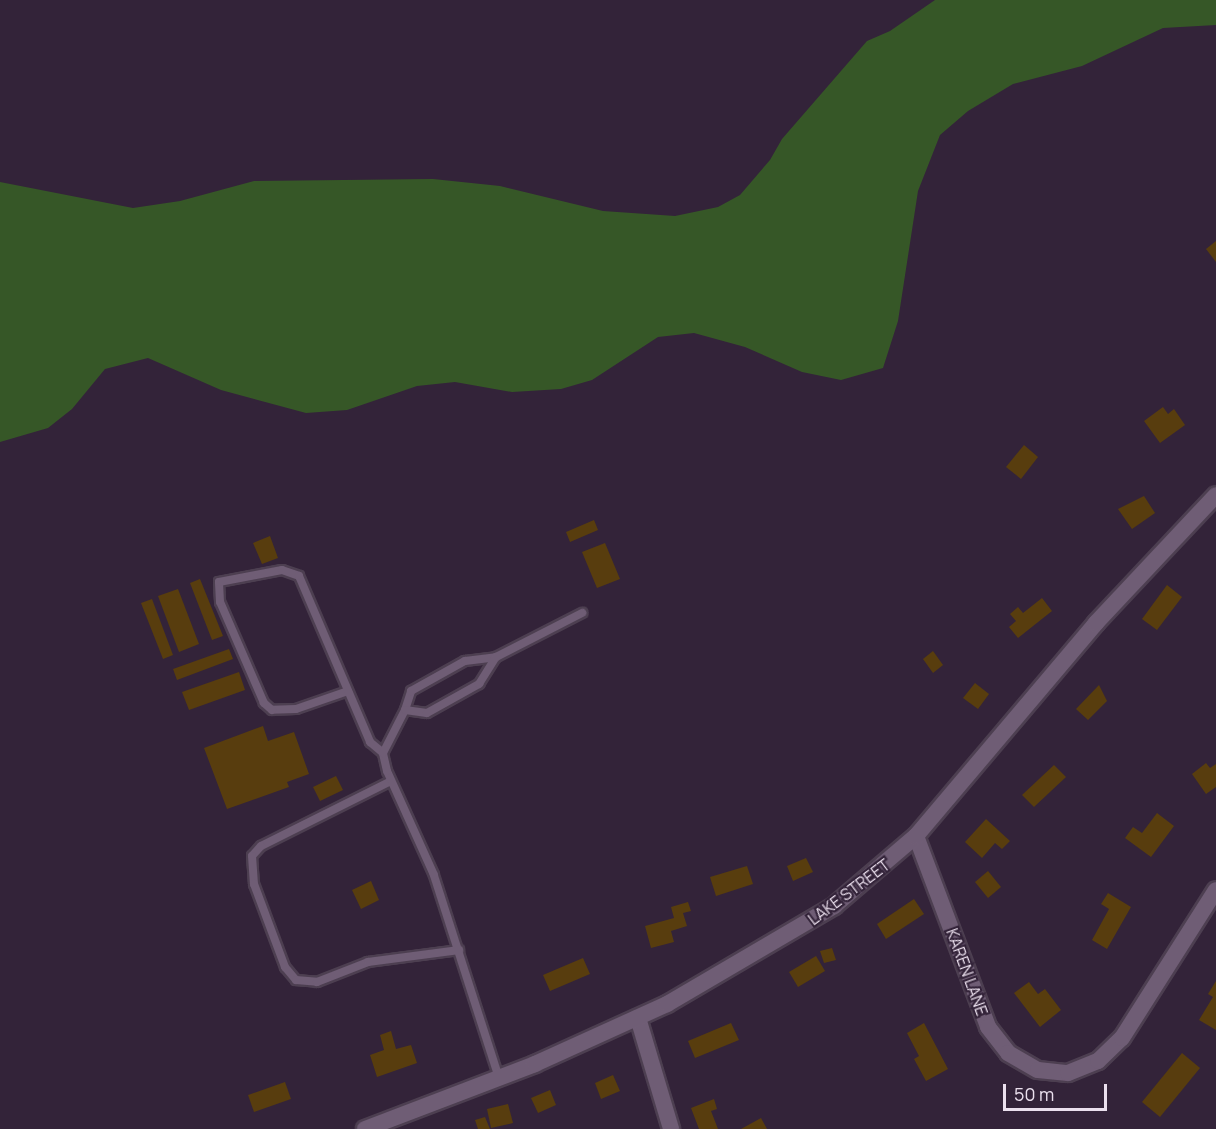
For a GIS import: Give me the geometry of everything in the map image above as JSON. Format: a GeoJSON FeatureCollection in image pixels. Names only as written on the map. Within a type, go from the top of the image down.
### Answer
{"type":"FeatureCollection","features":[{"type":"Feature","properties":{"kind":"street","name":"LAKE STREET"},"geometry":{"type":"LineString","coordinates":[[364,1129],[500,1078],[638,1018],[710,982],[818,917],[884,867],[916,836],[1095,623],[1216,495]]}},
{"type":"Feature","properties":{"kind":"street","name":"KAREN LANE"},"geometry":{"type":"LineString","coordinates":[[916,836],[988,1027],[1008,1053],[1038,1070],[1068,1072],[1098,1060],[1122,1038],[1216,890]]}},
{"type":"Feature","properties":{"kind":"street"},"geometry":{"type":"LineString","coordinates":[[638,1018],[671,1129]]}},
{"type":"Feature","properties":{"kind":"lane"},"geometry":{"type":"LineString","coordinates":[[348,691],[296,709],[272,710],[264,703],[220,602],[219,582],[282,570],[299,576],[370,742],[383,753],[391,781],[434,875],[500,1078]]}},
{"type":"Feature","properties":{"kind":"lane"},"geometry":{"type":"LineString","coordinates":[[383,753],[405,710],[411,691],[465,661],[496,657],[582,613]]}},
{"type":"Feature","properties":{"kind":"lane"},"geometry":{"type":"LineString","coordinates":[[405,710],[427,712],[479,684],[496,657]]}},
{"type":"Feature","properties":{"kind":"lane"},"geometry":{"type":"LineString","coordinates":[[391,781],[261,846],[252,856],[254,884],[285,967],[296,980],[317,982],[368,963],[459,950]]}},
{"type":"Feature","properties":{"kind":"green space"},"geometry":{"type":"Polygon","coordinates":[[[935,0],[1216,0],[1216,25],[1163,28],[1082,66],[1013,84],[968,111],[940,135],[918,191],[898,321],[883,368],[841,380],[802,372],[745,347],[694,333],[658,337],[592,380],[561,389],[512,392],[455,382],[417,386],[347,410],[306,413],[221,390],[148,358],[105,369],[72,409],[48,428],[0,442],[0,182],[133,208],[180,201],[254,181],[433,179],[500,186],[603,211],[675,216],[718,207],[740,195],[770,160],[782,139],[867,41],[890,31],[935,0]]]}},
{"type":"Feature","properties":{"kind":"building"},"geometry":{"type":"Polygon","coordinates":[[[1216,241],[1216,262],[1206,249],[1216,241]]]}},
{"type":"Feature","properties":{"kind":"building"},"geometry":{"type":"Polygon","coordinates":[[[1163,407],[1168,414],[1174,409],[1185,425],[1160,443],[1144,421],[1163,407]]]}},
{"type":"Feature","properties":{"kind":"building"},"geometry":{"type":"Polygon","coordinates":[[[1024,445],[1038,457],[1021,479],[1006,467],[1024,445]]]}},
{"type":"Feature","properties":{"kind":"building"},"geometry":{"type":"Polygon","coordinates":[[[1144,496],[1155,513],[1132,529],[1118,509],[1144,496]]]}},
{"type":"Feature","properties":{"kind":"building"},"geometry":{"type":"Polygon","coordinates":[[[594,520],[598,530],[570,542],[566,532],[594,520]]]}},
{"type":"Feature","properties":{"kind":"building"},"geometry":{"type":"Polygon","coordinates":[[[270,536],[278,558],[262,564],[253,543],[270,536]]]}},
{"type":"Feature","properties":{"kind":"building"},"geometry":{"type":"Polygon","coordinates":[[[605,543],[620,579],[597,588],[582,552],[605,543]]]}},
{"type":"Feature","properties":{"kind":"building"},"geometry":{"type":"Polygon","coordinates":[[[200,579],[223,636],[212,640],[190,583],[200,579]]]}},
{"type":"Feature","properties":{"kind":"building"},"geometry":{"type":"Polygon","coordinates":[[[1167,585],[1182,597],[1157,630],[1142,619],[1167,585]]]}},
{"type":"Feature","properties":{"kind":"building"},"geometry":{"type":"Polygon","coordinates":[[[178,589],[199,644],[179,652],[158,596],[178,589]]]}},
{"type":"Feature","properties":{"kind":"building"},"geometry":{"type":"Polygon","coordinates":[[[1042,598],[1052,611],[1018,638],[1009,627],[1016,621],[1010,614],[1018,607],[1023,613],[1042,598]]]}},
{"type":"Feature","properties":{"kind":"building"},"geometry":{"type":"Polygon","coordinates":[[[152,599],[173,655],[163,659],[141,603],[152,599]]]}},
{"type":"Feature","properties":{"kind":"building"},"geometry":{"type":"Polygon","coordinates":[[[229,649],[233,659],[177,680],[173,669],[229,649]]]}},
{"type":"Feature","properties":{"kind":"building"},"geometry":{"type":"Polygon","coordinates":[[[933,651],[943,665],[933,673],[923,659],[933,651]]]}},
{"type":"Feature","properties":{"kind":"building"},"geometry":{"type":"Polygon","coordinates":[[[239,672],[245,690],[189,710],[182,692],[239,672]]]}},
{"type":"Feature","properties":{"kind":"building"},"geometry":{"type":"Polygon","coordinates":[[[975,683],[989,694],[978,709],[963,698],[975,683]]]}},
{"type":"Feature","properties":{"kind":"building"},"geometry":{"type":"Polygon","coordinates":[[[1099,685],[1107,701],[1088,720],[1076,709],[1099,685]]]}},
{"type":"Feature","properties":{"kind":"building"},"geometry":{"type":"Polygon","coordinates":[[[263,726],[268,741],[294,732],[309,774],[287,782],[289,787],[227,809],[204,748],[263,726]]]}},
{"type":"Feature","properties":{"kind":"building"},"geometry":{"type":"Polygon","coordinates":[[[1206,763],[1210,768],[1216,764],[1216,787],[1206,794],[1192,774],[1206,763]]]}},
{"type":"Feature","properties":{"kind":"building"},"geometry":{"type":"Polygon","coordinates":[[[1054,765],[1066,777],[1034,807],[1022,795],[1054,765]]]}},
{"type":"Feature","properties":{"kind":"building"},"geometry":{"type":"Polygon","coordinates":[[[336,776],[343,790],[320,801],[313,787],[336,776]]]}},
{"type":"Feature","properties":{"kind":"building"},"geometry":{"type":"Polygon","coordinates":[[[1157,813],[1174,826],[1151,857],[1125,838],[1133,827],[1142,833],[1157,813]]]}},
{"type":"Feature","properties":{"kind":"building"},"geometry":{"type":"Polygon","coordinates":[[[986,819],[1010,841],[1002,849],[995,843],[982,858],[965,842],[986,819]]]}},
{"type":"Feature","properties":{"kind":"building"},"geometry":{"type":"Polygon","coordinates":[[[806,858],[813,872],[793,881],[787,866],[806,858]]]}},
{"type":"Feature","properties":{"kind":"building"},"geometry":{"type":"Polygon","coordinates":[[[747,866],[753,884],[716,896],[710,877],[747,866]]]}},
{"type":"Feature","properties":{"kind":"building"},"geometry":{"type":"Polygon","coordinates":[[[988,871],[1001,887],[988,898],[975,882],[988,871]]]}},
{"type":"Feature","properties":{"kind":"building"},"geometry":{"type":"Polygon","coordinates":[[[371,881],[379,900],[361,909],[352,890],[371,881]]]}},
{"type":"Feature","properties":{"kind":"building"},"geometry":{"type":"Polygon","coordinates":[[[1108,893],[1131,907],[1107,949],[1092,940],[1109,909],[1101,904],[1108,893]]]}},
{"type":"Feature","properties":{"kind":"building"},"geometry":{"type":"Polygon","coordinates":[[[914,899],[924,914],[886,939],[877,924],[914,899]]]}},
{"type":"Feature","properties":{"kind":"building"},"geometry":{"type":"Polygon","coordinates":[[[688,902],[691,911],[683,913],[687,926],[671,931],[674,942],[651,948],[645,926],[674,918],[671,907],[688,902]]]}},
{"type":"Feature","properties":{"kind":"building"},"geometry":{"type":"Polygon","coordinates":[[[832,948],[836,960],[824,963],[820,951],[832,948]]]}},
{"type":"Feature","properties":{"kind":"building"},"geometry":{"type":"Polygon","coordinates":[[[816,956],[825,971],[798,987],[789,972],[816,956]]]}},
{"type":"Feature","properties":{"kind":"building"},"geometry":{"type":"Polygon","coordinates":[[[583,958],[590,974],[550,991],[543,975],[583,958]]]}},
{"type":"Feature","properties":{"kind":"building"},"geometry":{"type":"Polygon","coordinates":[[[1216,981],[1216,1030],[1199,1020],[1213,997],[1208,994],[1216,981]]]}},
{"type":"Feature","properties":{"kind":"building"},"geometry":{"type":"Polygon","coordinates":[[[1029,982],[1038,994],[1045,989],[1061,1010],[1040,1027],[1014,993],[1029,982]]]}},
{"type":"Feature","properties":{"kind":"building"},"geometry":{"type":"Polygon","coordinates":[[[731,1023],[739,1040],[695,1058],[688,1041],[731,1023]]]}},
{"type":"Feature","properties":{"kind":"building"},"geometry":{"type":"Polygon","coordinates":[[[924,1023],[948,1069],[926,1081],[914,1059],[919,1056],[907,1033],[924,1023]]]}},
{"type":"Feature","properties":{"kind":"building"},"geometry":{"type":"Polygon","coordinates":[[[391,1031],[396,1049],[411,1045],[417,1063],[377,1077],[370,1055],[384,1050],[380,1035],[391,1031]]]}},
{"type":"Feature","properties":{"kind":"building"},"geometry":{"type":"Polygon","coordinates":[[[1182,1053],[1200,1068],[1160,1117],[1142,1102],[1182,1053]]]}},
{"type":"Feature","properties":{"kind":"building"},"geometry":{"type":"Polygon","coordinates":[[[613,1075],[620,1091],[601,1099],[595,1083],[613,1075]]]}},
{"type":"Feature","properties":{"kind":"building"},"geometry":{"type":"Polygon","coordinates":[[[285,1082],[291,1099],[254,1112],[248,1095],[285,1082]]]}},
{"type":"Feature","properties":{"kind":"building"},"geometry":{"type":"Polygon","coordinates":[[[550,1090],[556,1105],[538,1113],[531,1098],[550,1090]]]}},
{"type":"Feature","properties":{"kind":"building"},"geometry":{"type":"Polygon","coordinates":[[[714,1099],[717,1109],[711,1111],[718,1129],[699,1129],[691,1108],[714,1099]]]}},
{"type":"Feature","properties":{"kind":"building"},"geometry":{"type":"Polygon","coordinates":[[[508,1104],[513,1123],[491,1128],[487,1109],[508,1104]]]}},
{"type":"Feature","properties":{"kind":"building"},"geometry":{"type":"Polygon","coordinates":[[[485,1117],[490,1129],[478,1129],[475,1120],[485,1117]]]}},
{"type":"Feature","properties":{"kind":"building"},"geometry":{"type":"Polygon","coordinates":[[[761,1118],[767,1129],[741,1129],[761,1118]]]}}]}
